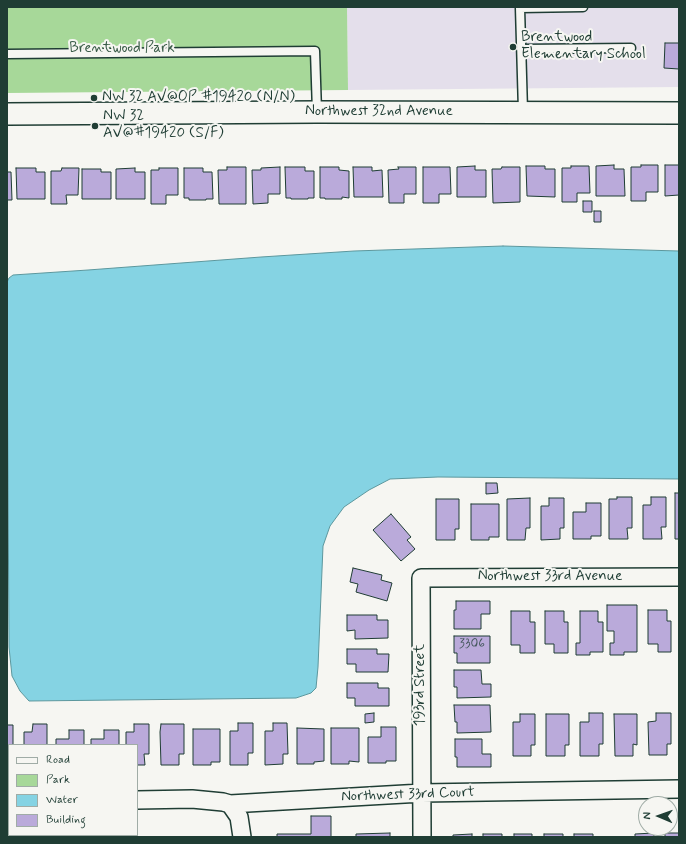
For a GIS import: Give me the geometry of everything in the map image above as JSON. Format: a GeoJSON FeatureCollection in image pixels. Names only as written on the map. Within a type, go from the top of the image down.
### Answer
{"type":"FeatureCollection","features":[{"type":"Feature","properties":{"kind":"street","name":"Northwest 32nd Avenue"},"geometry":{"type":"LineString","coordinates":[[7,114],[317,112],[679,113]]}},
{"type":"Feature","properties":{"kind":"street","name":"Northwest 33rd Avenue"},"geometry":{"type":"LineString","coordinates":[[420,578],[679,577]]}},
{"type":"Feature","properties":{"kind":"street","name":"193rd Street"},"geometry":{"type":"LineString","coordinates":[[420,578],[422,837]]}},
{"type":"Feature","properties":{"kind":"street","name":"Northwest 33rd Court"},"geometry":{"type":"LineString","coordinates":[[138,800],[192,799],[230,804],[422,793],[679,789]]}},
{"type":"Feature","properties":{"kind":"street"},"geometry":{"type":"LineString","coordinates":[[230,804],[239,817],[242,837]]}},
{"type":"Feature","properties":{"kind":"lane"},"geometry":{"type":"LineString","coordinates":[[523,112],[520,8],[583,7]]}},
{"type":"Feature","properties":{"kind":"lane"},"geometry":{"type":"LineString","coordinates":[[521,49],[631,48]]}},
{"type":"Feature","properties":{"kind":"lane"},"geometry":{"type":"LineString","coordinates":[[7,54],[315,51],[317,112]]}},
{"type":"Feature","properties":{"kind":"shaded area","name":"Brentwood Elementary School"},"geometry":{"type":"Polygon","coordinates":[[[347,7],[679,7],[679,87],[348,90],[347,7]]]}},
{"type":"Feature","properties":{"kind":"green space","name":"Brentwood Park"},"geometry":{"type":"Polygon","coordinates":[[[7,7],[347,7],[348,90],[7,93],[7,7]]]}},
{"type":"Feature","properties":{"kind":"water"},"geometry":{"type":"Polygon","coordinates":[[[503,246],[679,251],[679,479],[438,477],[390,479],[369,490],[344,507],[330,526],[323,546],[318,667],[316,688],[311,693],[296,698],[29,701],[20,691],[12,676],[9,647],[7,282],[9,278],[13,275],[261,257],[354,251],[503,246]]]}},
{"type":"Feature","properties":{"kind":"building"},"geometry":{"type":"Polygon","coordinates":[[[665,43],[679,43],[679,69],[664,68],[665,43]]]}},
{"type":"Feature","properties":{"kind":"building"},"geometry":{"type":"Polygon","coordinates":[[[614,165],[614,169],[624,169],[625,196],[596,196],[596,166],[614,165]]]}},
{"type":"Feature","properties":{"kind":"building"},"geometry":{"type":"Polygon","coordinates":[[[641,165],[658,165],[658,192],[646,192],[646,201],[631,201],[631,167],[641,167],[641,165]]]}},
{"type":"Feature","properties":{"kind":"building"},"geometry":{"type":"Polygon","coordinates":[[[665,165],[679,165],[679,195],[665,196],[665,165]]]}},
{"type":"Feature","properties":{"kind":"building"},"geometry":{"type":"Polygon","coordinates":[[[475,166],[475,170],[486,170],[486,197],[457,197],[457,167],[475,166]]]}},
{"type":"Feature","properties":{"kind":"building"},"geometry":{"type":"Polygon","coordinates":[[[526,166],[545,166],[545,169],[555,169],[555,197],[527,196],[526,166]]]}},
{"type":"Feature","properties":{"kind":"building"},"geometry":{"type":"Polygon","coordinates":[[[571,166],[589,166],[590,193],[577,193],[577,202],[562,202],[562,168],[571,168],[571,166]]]}},
{"type":"Feature","properties":{"kind":"building"},"geometry":{"type":"Polygon","coordinates":[[[227,167],[246,167],[246,204],[219,204],[218,170],[227,170],[227,167]]]}},
{"type":"Feature","properties":{"kind":"building"},"geometry":{"type":"Polygon","coordinates":[[[280,167],[280,194],[268,194],[268,203],[253,204],[252,170],[280,167]]]}},
{"type":"Feature","properties":{"kind":"building"},"geometry":{"type":"Polygon","coordinates":[[[285,167],[305,167],[305,171],[314,171],[314,198],[286,198],[285,167]]]}},
{"type":"Feature","properties":{"kind":"building"},"geometry":{"type":"Polygon","coordinates":[[[320,167],[339,167],[339,170],[349,171],[349,198],[320,198],[320,167]]]}},
{"type":"Feature","properties":{"kind":"building"},"geometry":{"type":"Polygon","coordinates":[[[353,167],[372,167],[372,171],[382,170],[383,197],[354,197],[353,167]]]}},
{"type":"Feature","properties":{"kind":"building"},"geometry":{"type":"Polygon","coordinates":[[[398,167],[416,167],[416,194],[404,194],[404,203],[389,203],[388,170],[399,169],[398,167]]]}},
{"type":"Feature","properties":{"kind":"building"},"geometry":{"type":"Polygon","coordinates":[[[423,167],[450,167],[451,194],[439,194],[439,203],[423,203],[423,167]]]}},
{"type":"Feature","properties":{"kind":"building"},"geometry":{"type":"Polygon","coordinates":[[[502,167],[520,167],[520,202],[493,203],[492,169],[501,169],[502,167]]]}},
{"type":"Feature","properties":{"kind":"building"},"geometry":{"type":"Polygon","coordinates":[[[16,168],[36,168],[36,172],[45,172],[45,199],[17,199],[16,168]]]}},
{"type":"Feature","properties":{"kind":"building"},"geometry":{"type":"Polygon","coordinates":[[[62,168],[79,168],[78,195],[66,195],[67,204],[51,204],[51,171],[61,171],[62,168]]]}},
{"type":"Feature","properties":{"kind":"building"},"geometry":{"type":"Polygon","coordinates":[[[135,168],[135,172],[145,172],[145,199],[116,199],[116,169],[135,168]]]}},
{"type":"Feature","properties":{"kind":"building"},"geometry":{"type":"Polygon","coordinates":[[[159,168],[178,168],[178,195],[166,195],[166,204],[151,204],[151,170],[159,170],[159,168]]]}},
{"type":"Feature","properties":{"kind":"building"},"geometry":{"type":"Polygon","coordinates":[[[184,168],[203,168],[203,172],[212,172],[213,199],[189,200],[189,198],[184,198],[184,168]]]}},
{"type":"Feature","properties":{"kind":"building"},"geometry":{"type":"Polygon","coordinates":[[[82,169],[101,169],[101,172],[111,172],[111,199],[82,199],[82,169]]]}},
{"type":"Feature","properties":{"kind":"building"},"geometry":{"type":"Polygon","coordinates":[[[7,172],[11,172],[12,200],[7,200],[7,172]]]}},
{"type":"Feature","properties":{"kind":"building"},"geometry":{"type":"Polygon","coordinates":[[[583,201],[592,201],[592,212],[583,212],[583,201]]]}},
{"type":"Feature","properties":{"kind":"building"},"geometry":{"type":"Polygon","coordinates":[[[594,211],[601,211],[601,222],[594,222],[594,211]]]}},
{"type":"Feature","properties":{"kind":"building"},"geometry":{"type":"Polygon","coordinates":[[[486,483],[497,483],[498,493],[486,494],[486,483]]]}},
{"type":"Feature","properties":{"kind":"building"},"geometry":{"type":"Polygon","coordinates":[[[675,493],[679,493],[679,539],[675,539],[675,493]]]}},
{"type":"Feature","properties":{"kind":"building"},"geometry":{"type":"Polygon","coordinates":[[[617,497],[632,497],[632,528],[627,528],[628,539],[609,539],[609,499],[617,499],[617,497]]]}},
{"type":"Feature","properties":{"kind":"building"},"geometry":{"type":"Polygon","coordinates":[[[651,497],[666,497],[666,527],[661,527],[662,539],[643,539],[643,505],[651,505],[651,497]]]}},
{"type":"Feature","properties":{"kind":"building"},"geometry":{"type":"Polygon","coordinates":[[[530,498],[530,528],[526,528],[525,540],[507,540],[507,499],[530,498]]]}},
{"type":"Feature","properties":{"kind":"building"},"geometry":{"type":"Polygon","coordinates":[[[549,498],[564,498],[564,528],[560,528],[560,539],[541,540],[541,506],[549,506],[549,498]]]}},
{"type":"Feature","properties":{"kind":"building"},"geometry":{"type":"Polygon","coordinates":[[[436,499],[459,499],[459,529],[455,529],[455,540],[436,540],[436,499]]]}},
{"type":"Feature","properties":{"kind":"building"},"geometry":{"type":"Polygon","coordinates":[[[586,503],[601,503],[601,536],[591,536],[591,539],[573,539],[573,512],[586,512],[586,503]]]}},
{"type":"Feature","properties":{"kind":"building"},"geometry":{"type":"Polygon","coordinates":[[[471,504],[499,504],[499,537],[489,537],[489,540],[471,540],[471,504]]]}},
{"type":"Feature","properties":{"kind":"building"},"geometry":{"type":"Polygon","coordinates":[[[391,514],[411,537],[407,540],[415,549],[401,561],[373,530],[391,514]]]}},
{"type":"Feature","properties":{"kind":"building"},"geometry":{"type":"Polygon","coordinates":[[[353,568],[382,575],[381,580],[392,583],[387,601],[356,592],[358,584],[350,582],[353,568]]]}},
{"type":"Feature","properties":{"kind":"building"},"geometry":{"type":"Polygon","coordinates":[[[456,601],[490,601],[490,614],[481,614],[481,629],[454,629],[454,610],[456,610],[456,601]]]}},
{"type":"Feature","properties":{"kind":"building"},"geometry":{"type":"Polygon","coordinates":[[[607,605],[637,605],[637,652],[624,652],[624,655],[610,655],[610,643],[614,643],[614,631],[607,631],[607,605]]]}},
{"type":"Feature","properties":{"kind":"building"},"geometry":{"type":"Polygon","coordinates":[[[648,610],[667,610],[667,621],[671,621],[671,652],[658,652],[658,644],[648,644],[648,610]]]}},
{"type":"Feature","properties":{"kind":"building"},"geometry":{"type":"Polygon","coordinates":[[[511,611],[530,611],[530,622],[535,622],[535,653],[520,653],[520,645],[511,645],[511,611]]]}},
{"type":"Feature","properties":{"kind":"building"},"geometry":{"type":"Polygon","coordinates":[[[545,611],[564,611],[564,622],[568,622],[568,653],[554,653],[554,644],[545,644],[545,611]]]}},
{"type":"Feature","properties":{"kind":"building"},"geometry":{"type":"Polygon","coordinates":[[[580,611],[598,611],[598,622],[603,622],[603,652],[590,652],[590,655],[576,655],[576,643],[580,643],[580,611]]]}},
{"type":"Feature","properties":{"kind":"building"},"geometry":{"type":"Polygon","coordinates":[[[347,615],[377,615],[377,620],[388,620],[388,638],[355,639],[355,630],[347,631],[347,615]]]}},
{"type":"Feature","properties":{"kind":"building"},"geometry":{"type":"Polygon","coordinates":[[[454,636],[490,636],[490,663],[457,663],[457,653],[454,653],[454,636]]]}},
{"type":"Feature","properties":{"kind":"building"},"geometry":{"type":"Polygon","coordinates":[[[347,649],[377,649],[377,654],[389,654],[388,672],[356,672],[356,664],[347,664],[347,649]]]}},
{"type":"Feature","properties":{"kind":"building"},"geometry":{"type":"Polygon","coordinates":[[[454,670],[481,670],[482,684],[491,684],[491,697],[457,698],[457,687],[454,687],[454,670]]]}},
{"type":"Feature","properties":{"kind":"building"},"geometry":{"type":"Polygon","coordinates":[[[347,683],[378,683],[378,688],[389,688],[389,706],[355,706],[355,698],[347,698],[347,683]]]}},
{"type":"Feature","properties":{"kind":"building"},"geometry":{"type":"Polygon","coordinates":[[[454,705],[490,705],[491,732],[457,733],[454,705]]]}},
{"type":"Feature","properties":{"kind":"building"},"geometry":{"type":"Polygon","coordinates":[[[374,713],[374,722],[365,723],[365,714],[374,713]]]}},
{"type":"Feature","properties":{"kind":"building"},"geometry":{"type":"Polygon","coordinates":[[[589,713],[603,713],[603,744],[599,744],[599,756],[580,756],[580,722],[589,722],[589,713]]]}},
{"type":"Feature","properties":{"kind":"building"},"geometry":{"type":"Polygon","coordinates":[[[656,713],[671,713],[671,744],[667,744],[667,755],[649,755],[648,722],[656,721],[656,713]]]}},
{"type":"Feature","properties":{"kind":"building"},"geometry":{"type":"Polygon","coordinates":[[[520,714],[535,714],[535,745],[531,745],[531,756],[513,756],[513,722],[520,722],[520,714]]]}},
{"type":"Feature","properties":{"kind":"building"},"geometry":{"type":"Polygon","coordinates":[[[546,714],[569,714],[569,745],[565,745],[565,756],[546,756],[546,714]]]}},
{"type":"Feature","properties":{"kind":"building"},"geometry":{"type":"Polygon","coordinates":[[[614,714],[637,714],[637,745],[633,744],[633,756],[615,756],[614,714]]]}},
{"type":"Feature","properties":{"kind":"building"},"geometry":{"type":"Polygon","coordinates":[[[238,723],[253,723],[253,753],[248,753],[248,765],[230,765],[230,731],[238,731],[238,723]]]}},
{"type":"Feature","properties":{"kind":"building"},"geometry":{"type":"Polygon","coordinates":[[[273,723],[287,723],[288,754],[283,754],[283,764],[265,765],[265,731],[273,731],[273,723]]]}},
{"type":"Feature","properties":{"kind":"building"},"geometry":{"type":"Polygon","coordinates":[[[33,724],[47,724],[47,744],[24,744],[24,732],[32,732],[33,724]]]}},
{"type":"Feature","properties":{"kind":"building"},"geometry":{"type":"Polygon","coordinates":[[[134,724],[149,724],[149,754],[144,754],[145,765],[138,765],[138,744],[126,744],[126,732],[134,732],[134,724]]]}},
{"type":"Feature","properties":{"kind":"building"},"geometry":{"type":"Polygon","coordinates":[[[161,724],[184,724],[184,754],[179,754],[179,765],[161,765],[161,724]]]}},
{"type":"Feature","properties":{"kind":"building"},"geometry":{"type":"Polygon","coordinates":[[[7,725],[13,725],[13,744],[8,744],[7,766],[7,725]]]}},
{"type":"Feature","properties":{"kind":"building"},"geometry":{"type":"Polygon","coordinates":[[[381,727],[396,727],[396,761],[386,761],[386,763],[368,763],[368,737],[381,737],[381,727]]]}},
{"type":"Feature","properties":{"kind":"building"},"geometry":{"type":"Polygon","coordinates":[[[297,728],[324,729],[324,761],[314,762],[314,764],[297,764],[297,728]]]}},
{"type":"Feature","properties":{"kind":"building"},"geometry":{"type":"Polygon","coordinates":[[[331,728],[359,728],[359,762],[349,761],[349,764],[331,764],[331,728]]]}},
{"type":"Feature","properties":{"kind":"building"},"geometry":{"type":"Polygon","coordinates":[[[193,729],[220,729],[220,762],[211,762],[211,765],[193,765],[193,729]]]}},
{"type":"Feature","properties":{"kind":"building"},"geometry":{"type":"Polygon","coordinates":[[[69,730],[84,730],[84,744],[56,744],[56,739],[69,739],[69,730]]]}},
{"type":"Feature","properties":{"kind":"building"},"geometry":{"type":"Polygon","coordinates":[[[104,730],[119,730],[119,744],[91,744],[91,739],[104,739],[104,730]]]}},
{"type":"Feature","properties":{"kind":"building"},"geometry":{"type":"Polygon","coordinates":[[[455,739],[482,739],[482,754],[491,754],[491,767],[457,767],[457,757],[455,757],[455,739]]]}},
{"type":"Feature","properties":{"kind":"building"},"geometry":{"type":"Polygon","coordinates":[[[311,816],[331,816],[331,837],[277,837],[277,834],[311,834],[311,816]]]}},
{"type":"Feature","properties":{"kind":"building"},"geometry":{"type":"Polygon","coordinates":[[[390,833],[390,837],[356,837],[356,834],[390,833]]]}},
{"type":"Feature","properties":{"kind":"building"},"geometry":{"type":"Polygon","coordinates":[[[679,833],[679,837],[665,837],[678,836],[679,833]]]}},
{"type":"Feature","properties":{"kind":"building"},"geometry":{"type":"Polygon","coordinates":[[[472,834],[472,837],[453,837],[453,835],[472,834]]]}},
{"type":"Feature","properties":{"kind":"building"},"geometry":{"type":"Polygon","coordinates":[[[483,834],[502,834],[502,837],[483,837],[483,834]]]}},
{"type":"Feature","properties":{"kind":"building"},"geometry":{"type":"Polygon","coordinates":[[[514,834],[532,834],[532,837],[514,837],[514,834]]]}},
{"type":"Feature","properties":{"kind":"building"},"geometry":{"type":"Polygon","coordinates":[[[544,834],[563,834],[563,837],[544,837],[544,834]]]}},
{"type":"Feature","properties":{"kind":"building"},"geometry":{"type":"Polygon","coordinates":[[[574,834],[593,834],[593,837],[574,837],[574,834]]]}},
{"type":"Feature","properties":{"kind":"building"},"geometry":{"type":"Polygon","coordinates":[[[635,834],[638,834],[638,836],[654,837],[635,837],[635,834]]]}},
{"type":"Feature","properties":{"kind":"building"},"geometry":{"type":"Polygon","coordinates":[[[99,836],[120,836],[120,837],[99,836]]]}},
{"type":"Feature","properties":{"kind":"place","name":"Brentwood Elementary School"},"geometry":{"type":"Point","coordinates":[513,47]}},
{"type":"Feature","properties":{"kind":"place","name":"NW 32 AV@OP #19420 (N/N)"},"geometry":{"type":"Point","coordinates":[94,98]}},
{"type":"Feature","properties":{"kind":"place","name":"NW 32 AV@#19420 (S/F)"},"geometry":{"type":"Point","coordinates":[95,126]}}]}
